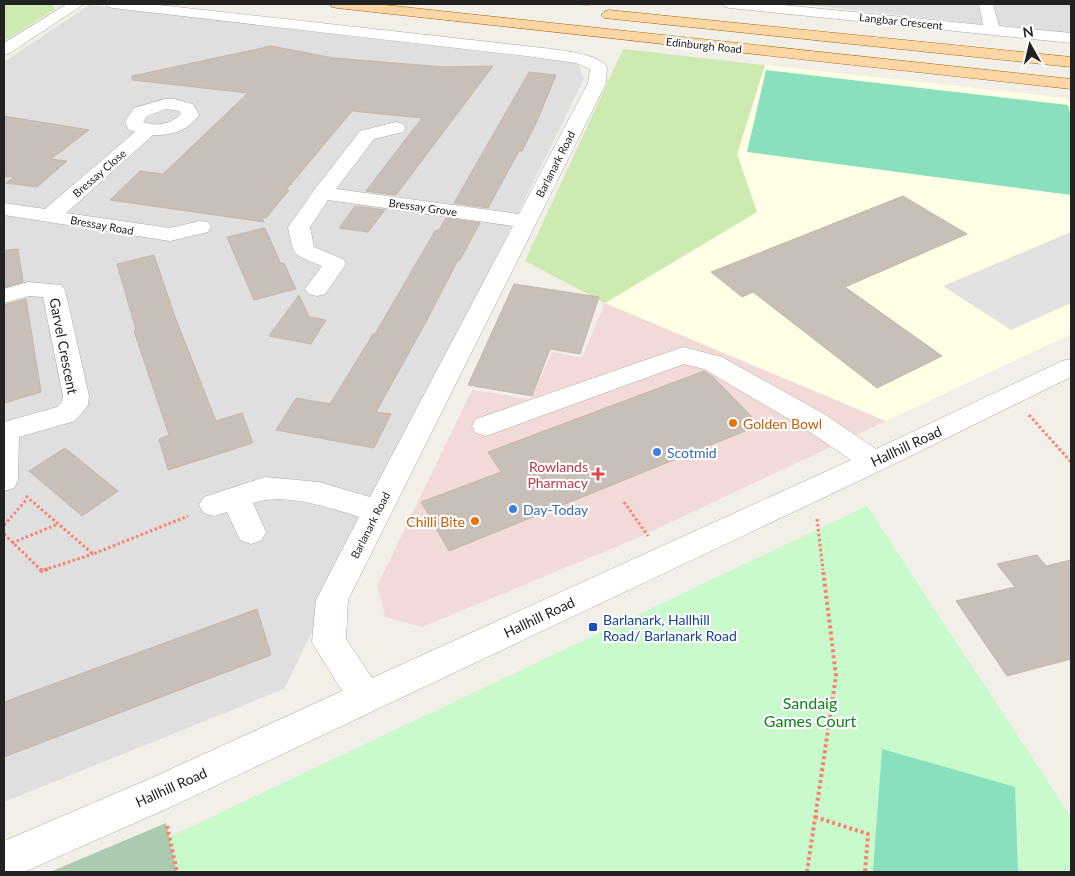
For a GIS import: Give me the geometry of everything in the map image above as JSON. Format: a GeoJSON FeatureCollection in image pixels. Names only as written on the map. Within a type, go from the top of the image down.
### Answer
{"type":"FeatureCollection","features":[{"type":"Feature","properties":{"kind":"main road","name":"Edinburgh Road"},"geometry":{"type":"LineString","coordinates":[[337,4],[1071,84]]}},
{"type":"Feature","properties":{"kind":"main road","name":"Edinburgh Road"},"geometry":{"type":"LineString","coordinates":[[597,14],[1071,62]]}},
{"type":"Feature","properties":{"kind":"street"},"geometry":{"type":"LineString","coordinates":[[4,50],[77,4]]}},
{"type":"Feature","properties":{"kind":"street","name":"Barlanark Road"},"geometry":{"type":"LineString","coordinates":[[113,4],[466,44],[580,59],[599,67],[597,83],[332,600],[329,642],[365,698]]}},
{"type":"Feature","properties":{"kind":"street","name":"Langbar Crescent"},"geometry":{"type":"LineString","coordinates":[[730,4],[1071,38]]}},
{"type":"Feature","properties":{"kind":"street"},"geometry":{"type":"LineString","coordinates":[[986,4],[992,30]]}},
{"type":"Feature","properties":{"kind":"street"},"geometry":{"type":"LineString","coordinates":[[318,289],[335,264],[304,251],[299,226],[322,194],[361,129],[396,128]]}},
{"type":"Feature","properties":{"kind":"street","name":"Bressay Close"},"geometry":{"type":"LineString","coordinates":[[50,215],[148,130]]}},
{"type":"Feature","properties":{"kind":"street","name":"Bressay Grove"},"geometry":{"type":"LineString","coordinates":[[322,194],[525,221]]}},
{"type":"Feature","properties":{"kind":"street","name":"Bressay Road"},"geometry":{"type":"LineString","coordinates":[[4,209],[170,235],[200,227]]}},
{"type":"Feature","properties":{"kind":"street","name":"Garvel Crescent"},"geometry":{"type":"LineString","coordinates":[[4,296],[28,289],[53,290],[76,396],[75,405],[66,414],[4,432]]}},
{"type":"Feature","properties":{"kind":"street"},"geometry":{"type":"LineString","coordinates":[[486,426],[683,355],[713,363],[814,422],[874,462]]}},
{"type":"Feature","properties":{"kind":"street","name":"Hallhill Road"},"geometry":{"type":"LineString","coordinates":[[4,861],[160,793],[874,462],[1071,367]]}},
{"type":"Feature","properties":{"kind":"street"},"geometry":{"type":"LineString","coordinates":[[4,432],[4,480]]}},
{"type":"Feature","properties":{"kind":"street"},"geometry":{"type":"LineString","coordinates":[[251,532],[225,502],[265,488],[319,493],[377,511]]}},
{"type":"Feature","properties":{"kind":"path"},"geometry":{"type":"LineString","coordinates":[[1012,396],[1071,462]]}},
{"type":"Feature","properties":{"kind":"path"},"geometry":{"type":"LineString","coordinates":[[4,480],[28,498],[93,554]]}},
{"type":"Feature","properties":{"kind":"path"},"geometry":{"type":"LineString","coordinates":[[807,872],[836,676],[814,489]]}},
{"type":"Feature","properties":{"kind":"path"},"geometry":{"type":"LineString","coordinates":[[4,525],[28,498]]}},
{"type":"Feature","properties":{"kind":"path"},"geometry":{"type":"LineString","coordinates":[[4,534],[42,571],[93,554],[225,502]]}},
{"type":"Feature","properties":{"kind":"path"},"geometry":{"type":"LineString","coordinates":[[624,502],[665,558]]}},
{"type":"Feature","properties":{"kind":"path"},"geometry":{"type":"LineString","coordinates":[[12,543],[58,524]]}},
{"type":"Feature","properties":{"kind":"path"},"geometry":{"type":"LineString","coordinates":[[160,793],[177,872]]}},
{"type":"Feature","properties":{"kind":"path"},"geometry":{"type":"LineString","coordinates":[[815,817],[868,834],[865,872]]}},
{"type":"Feature","properties":{"kind":"shaded area"},"geometry":{"type":"Polygon","coordinates":[[[799,4],[1071,4],[1071,34],[799,4]]]}},
{"type":"Feature","properties":{"kind":"shaded area"},"geometry":{"type":"Polygon","coordinates":[[[89,5],[578,63],[584,79],[284,689],[4,802],[4,62],[89,5]]]}},
{"type":"Feature","properties":{"kind":"shaded area"},"geometry":{"type":"Polygon","coordinates":[[[765,65],[1065,98],[1071,103],[1071,334],[886,421],[605,303],[757,212],[737,154],[765,65]]]}},
{"type":"Feature","properties":{"kind":"shaded area"},"geometry":{"type":"Polygon","coordinates":[[[1071,232],[1071,303],[1011,330],[943,286],[1071,232]]]}},
{"type":"Feature","properties":{"kind":"shaded area"},"geometry":{"type":"Polygon","coordinates":[[[605,303],[886,421],[635,539],[422,627],[385,617],[377,586],[472,390],[531,399],[552,352],[582,358],[605,303]]]}},
{"type":"Feature","properties":{"kind":"shaded area"},"geometry":{"type":"Polygon","coordinates":[[[166,823],[177,872],[50,872],[166,823]]]}},
{"type":"Feature","properties":{"kind":"green space"},"geometry":{"type":"Polygon","coordinates":[[[4,4],[53,5],[55,9],[4,41],[4,4]]]}},
{"type":"Feature","properties":{"kind":"green space"},"geometry":{"type":"Polygon","coordinates":[[[623,49],[765,65],[737,154],[757,212],[605,303],[525,261],[623,49]]]}},
{"type":"Feature","properties":{"kind":"green space"},"geometry":{"type":"Polygon","coordinates":[[[766,70],[1068,105],[1071,117],[1071,195],[747,152],[766,70]]]}},
{"type":"Feature","properties":{"kind":"green space","name":"Sandaig Games Court"},"geometry":{"type":"Polygon","coordinates":[[[867,506],[1071,817],[1071,872],[177,872],[169,837],[867,506]]]}},
{"type":"Feature","properties":{"kind":"green space"},"geometry":{"type":"Polygon","coordinates":[[[882,749],[1015,787],[1018,872],[873,872],[882,749]]]}},
{"type":"Feature","properties":{"kind":"building"},"geometry":{"type":"Polygon","coordinates":[[[271,46],[334,58],[444,67],[493,66],[396,195],[366,191],[422,118],[352,111],[286,190],[289,190],[266,218],[262,218],[264,222],[110,200],[140,171],[163,174],[248,93],[132,80],[132,76],[271,46]]]}},
{"type":"Feature","properties":{"kind":"building"},"geometry":{"type":"Polygon","coordinates":[[[529,72],[556,75],[522,151],[519,151],[488,208],[454,203],[529,72]]]}},
{"type":"Feature","properties":{"kind":"building"},"geometry":{"type":"Polygon","coordinates":[[[4,116],[89,130],[51,159],[67,161],[37,187],[6,183],[14,177],[4,176],[4,116]]]}},
{"type":"Feature","properties":{"kind":"building"},"geometry":{"type":"Polygon","coordinates":[[[903,196],[967,234],[845,287],[942,356],[877,388],[753,292],[742,297],[711,272],[903,196]]]}},
{"type":"Feature","properties":{"kind":"building"},"geometry":{"type":"Polygon","coordinates":[[[355,206],[385,210],[368,232],[339,228],[355,206]]]}},
{"type":"Feature","properties":{"kind":"building"},"geometry":{"type":"Polygon","coordinates":[[[446,218],[480,223],[376,412],[391,414],[374,448],[276,430],[296,398],[330,404],[373,334],[375,334],[435,231],[439,230],[446,218]]]}},
{"type":"Feature","properties":{"kind":"building"},"geometry":{"type":"Polygon","coordinates":[[[265,228],[281,264],[284,263],[296,289],[254,300],[227,237],[265,228]]]}},
{"type":"Feature","properties":{"kind":"building"},"geometry":{"type":"Polygon","coordinates":[[[18,249],[23,282],[4,287],[4,250],[18,249]]]}},
{"type":"Feature","properties":{"kind":"building"},"geometry":{"type":"Polygon","coordinates":[[[154,255],[175,317],[216,421],[242,413],[253,443],[168,470],[159,439],[169,435],[134,331],[136,330],[117,264],[154,255]]]}},
{"type":"Feature","properties":{"kind":"building"},"geometry":{"type":"Polygon","coordinates":[[[514,284],[599,297],[580,354],[550,349],[532,396],[468,385],[514,284]]]}},
{"type":"Feature","properties":{"kind":"building"},"geometry":{"type":"Polygon","coordinates":[[[299,295],[309,317],[326,320],[311,344],[269,336],[299,295]]]}},
{"type":"Feature","properties":{"kind":"building"},"geometry":{"type":"Polygon","coordinates":[[[26,299],[41,392],[4,403],[4,305],[26,299]]]}},
{"type":"Feature","properties":{"kind":"building"},"geometry":{"type":"Polygon","coordinates":[[[704,371],[713,377],[760,425],[449,551],[421,502],[501,472],[488,452],[704,371]]]}},
{"type":"Feature","properties":{"kind":"building"},"geometry":{"type":"Polygon","coordinates":[[[65,448],[118,491],[82,516],[29,471],[65,448]]]}},
{"type":"Feature","properties":{"kind":"building"},"geometry":{"type":"Polygon","coordinates":[[[1037,555],[1046,566],[1071,560],[1071,659],[1007,676],[956,601],[1015,587],[997,564],[1037,555]]]}},
{"type":"Feature","properties":{"kind":"building"},"geometry":{"type":"Polygon","coordinates":[[[257,609],[271,655],[4,757],[4,702],[257,609]]]}},
{"type":"Feature","properties":{"kind":"place","name":"Golden Bowl"},"geometry":{"type":"Point","coordinates":[733,423]}},
{"type":"Feature","properties":{"kind":"place","name":"Scotmid"},"geometry":{"type":"Point","coordinates":[657,452]}},
{"type":"Feature","properties":{"kind":"place","name":"Rowlands Pharmacy"},"geometry":{"type":"Point","coordinates":[598,474]}},
{"type":"Feature","properties":{"kind":"place","name":"Day-Today"},"geometry":{"type":"Point","coordinates":[513,509]}},
{"type":"Feature","properties":{"kind":"place","name":"Chilli Bite"},"geometry":{"type":"Point","coordinates":[475,521]}},
{"type":"Feature","properties":{"kind":"place","name":"Barlanark, Hallhill Road/ Barlanark Road"},"geometry":{"type":"Point","coordinates":[593,627]}}]}
